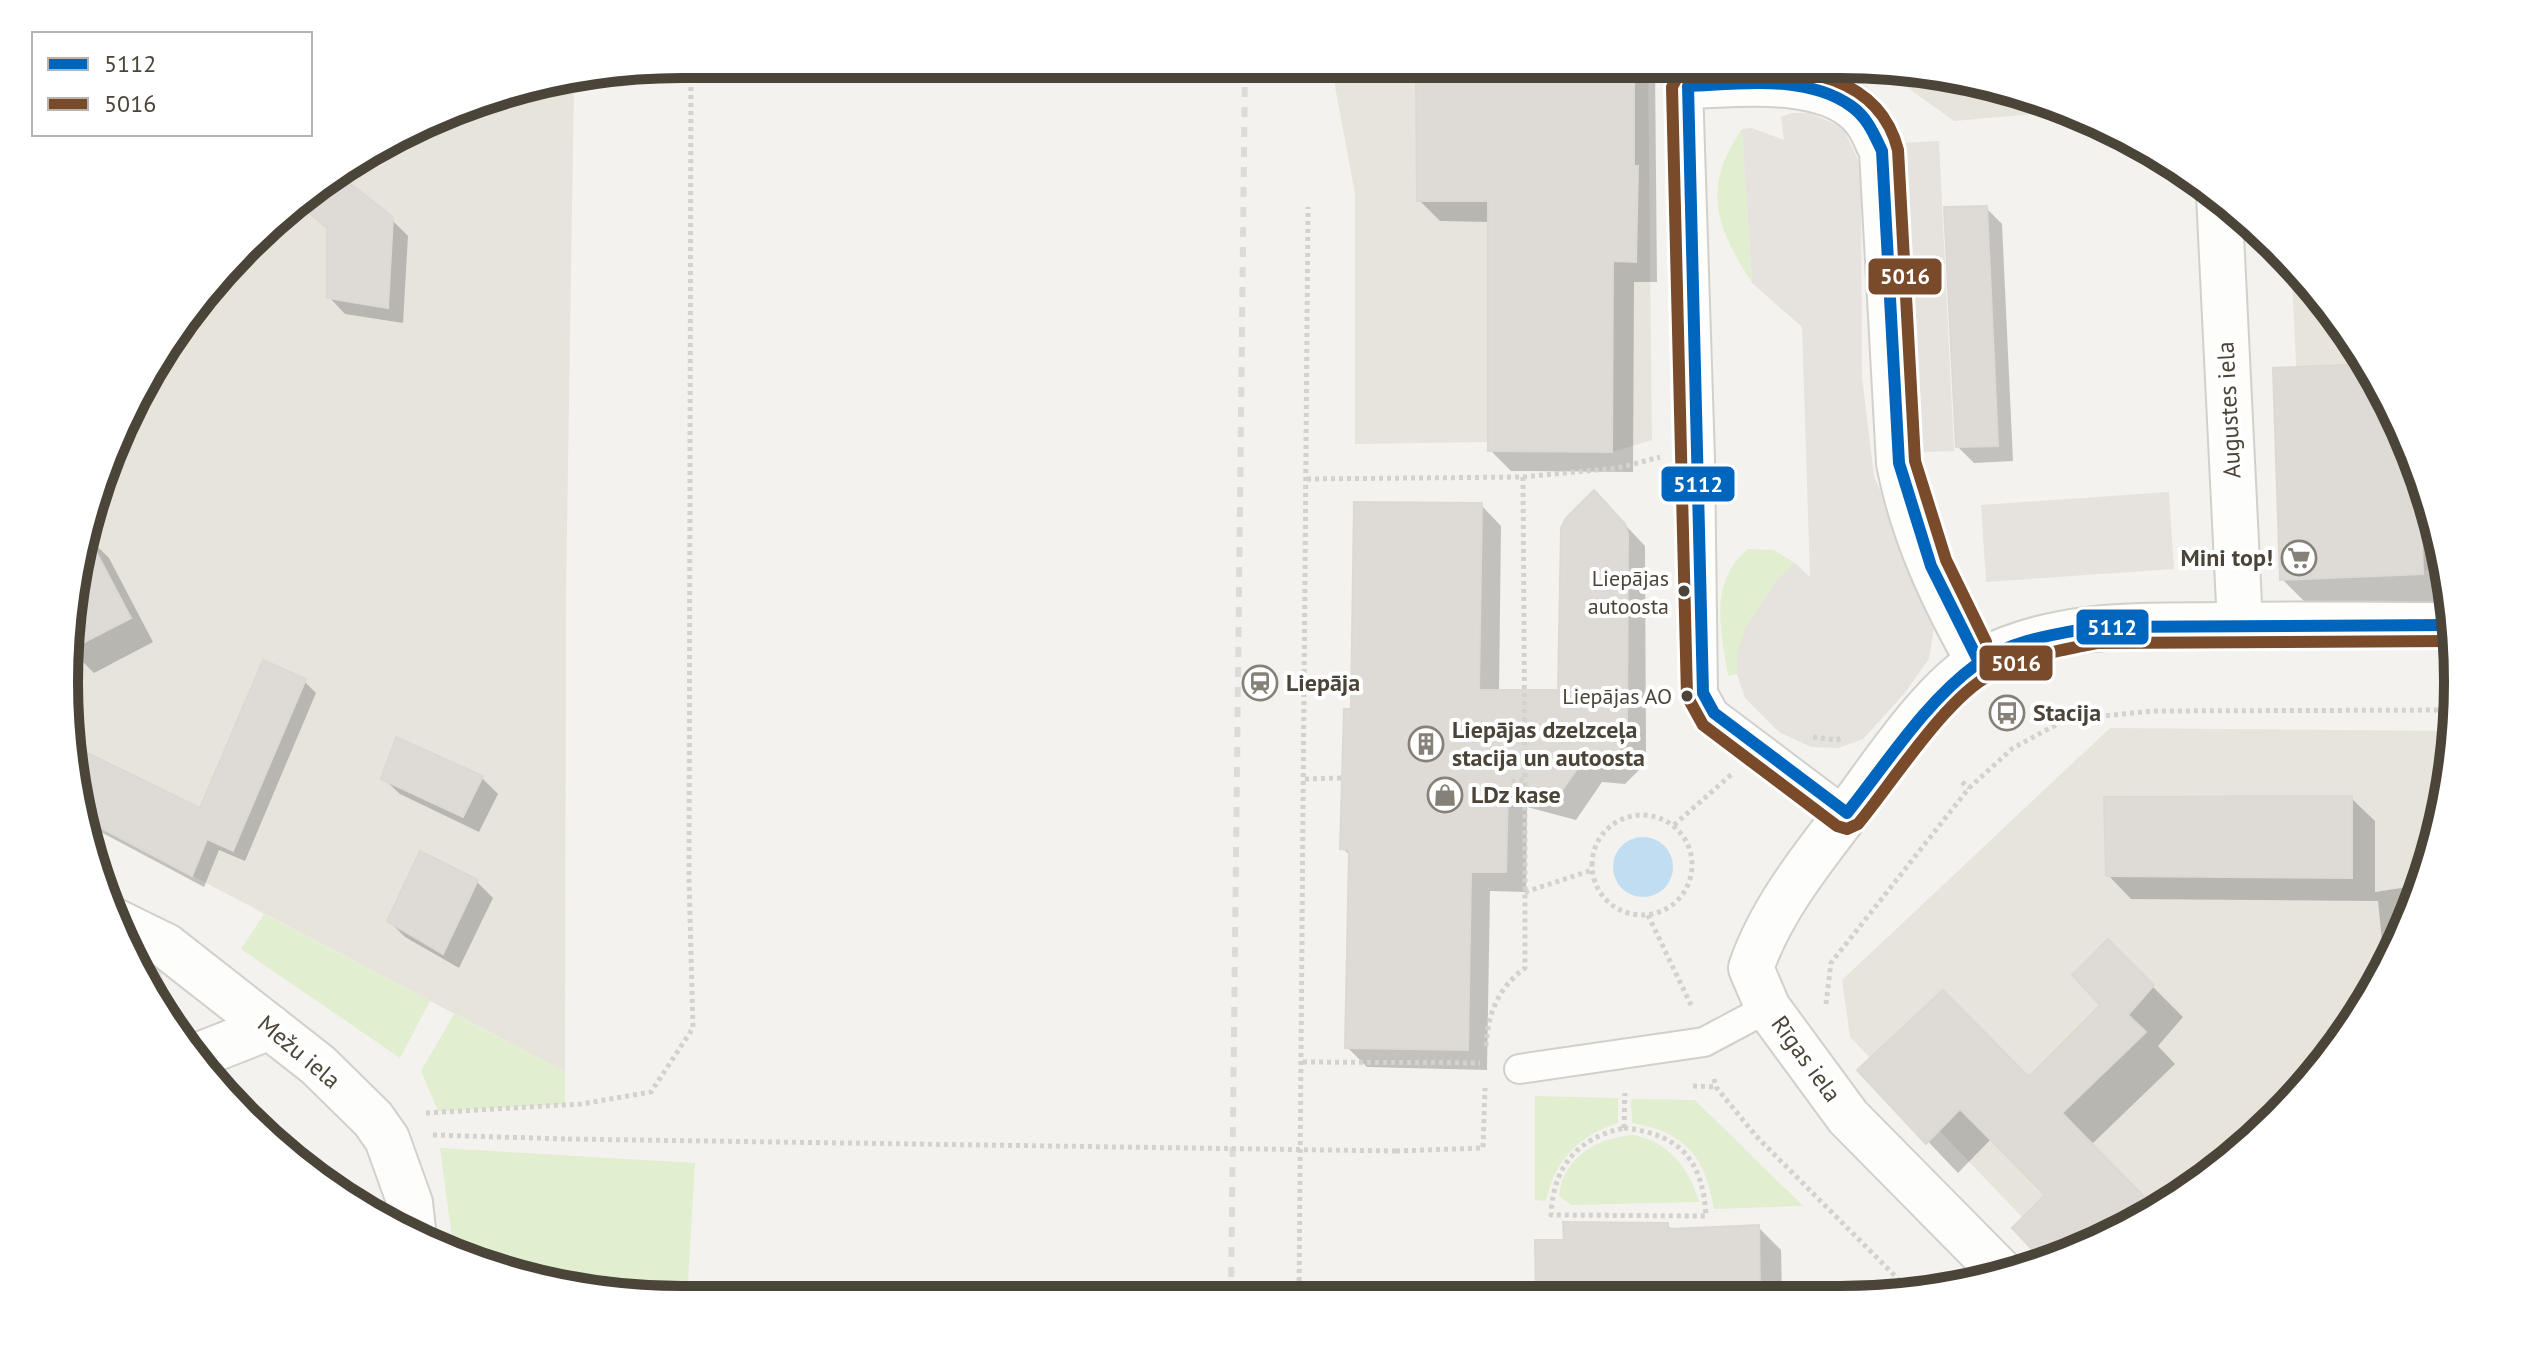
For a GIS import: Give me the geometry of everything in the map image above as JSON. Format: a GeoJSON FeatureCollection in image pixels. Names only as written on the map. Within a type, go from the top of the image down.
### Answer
{"type":"FeatureCollection","features":[{"type":"Feature","properties":{"kind":"street"},"geometry":{"type":"LineString","coordinates":[[1714,78],[1791,84],[1838,97],[1867,121],[1882,151],[1899,463],[1909,513],[1951,614],[1979,662]]}},
{"type":"Feature","properties":{"kind":"street","name":"Augustes iela"},"geometry":{"type":"LineString","coordinates":[[2220,213],[2240,625]]}},
{"type":"Feature","properties":{"kind":"street","name":"Rīgas iela"},"geometry":{"type":"LineString","coordinates":[[1994,1265],[1848,1117],[1768,1008],[1751,968],[1763,934],[1847,813],[1903,738],[1939,698],[1979,662],[2037,638],[2095,627],[2441,625]]}},
{"type":"Feature","properties":{"kind":"street","name":"Mežu iela"},"geometry":{"type":"LineString","coordinates":[[131,929],[166,946],[270,1027],[318,1065],[373,1119],[387,1139],[410,1203],[412,1222]]}},
{"type":"Feature","properties":{"kind":"street"},"geometry":{"type":"LineString","coordinates":[[205,1053],[270,1027]]}},
{"type":"Feature","properties":{"kind":"lane"},"geometry":{"type":"LineString","coordinates":[[1688,78],[1700,440],[1703,693],[1714,713],[1847,813]]}},
{"type":"Feature","properties":{"kind":"lane"},"geometry":{"type":"LineString","coordinates":[[1519,1069],[1704,1042],[1768,1008]]}},
{"type":"Feature","properties":{"kind":"path"},"geometry":{"type":"LineString","coordinates":[[373,1119],[438,1111],[581,1104],[651,1092],[693,1028],[689,878],[691,78]]}},
{"type":"Feature","properties":{"kind":"path"},"geometry":{"type":"LineString","coordinates":[[1299,1286],[1308,207]]}},
{"type":"Feature","properties":{"kind":"path"},"geometry":{"type":"LineString","coordinates":[[1307,479],[1523,477],[1618,468],[1682,451],[1700,440]]}},
{"type":"Feature","properties":{"kind":"path"},"geometry":{"type":"LineString","coordinates":[[1486,1048],[1494,1005],[1504,986],[1525,968],[1523,477]]}},
{"type":"Feature","properties":{"kind":"path"},"geometry":{"type":"LineString","coordinates":[[1828,1015],[1825,991],[1831,963],[1969,788],[2013,748],[2065,720],[2152,711],[2443,710]]}},
{"type":"Feature","properties":{"kind":"path"},"geometry":{"type":"LineString","coordinates":[[1808,736],[1837,740],[1846,735]]}},
{"type":"Feature","properties":{"kind":"path"},"geometry":{"type":"LineString","coordinates":[[1674,825],[1743,764]]}},
{"type":"Feature","properties":{"kind":"path"},"geometry":{"type":"LineString","coordinates":[[1305,779],[1343,778]]}},
{"type":"Feature","properties":{"kind":"path"},"geometry":{"type":"LineString","coordinates":[[1508,781],[1525,780]]}},
{"type":"Feature","properties":{"kind":"path"},"geometry":{"type":"LineString","coordinates":[[1962,782],[1969,788]]}},
{"type":"Feature","properties":{"kind":"path"},"geometry":{"type":"LineString","coordinates":[[1637,815],[1656,816],[1674,825],[1687,841],[1692,859],[1691,879],[1681,896],[1667,909],[1648,915],[1628,913],[1610,904],[1598,889],[1592,870],[1598,842],[1618,821],[1637,815]]}},
{"type":"Feature","properties":{"kind":"path"},"geometry":{"type":"LineString","coordinates":[[1525,892],[1592,870]]}},
{"type":"Feature","properties":{"kind":"path"},"geometry":{"type":"LineString","coordinates":[[1303,1062],[1485,1063]]}},
{"type":"Feature","properties":{"kind":"path"},"geometry":{"type":"LineString","coordinates":[[1624,1128],[1625,1087]]}},
{"type":"Feature","properties":{"kind":"path"},"geometry":{"type":"LineString","coordinates":[[440,1134],[1396,1151],[1483,1148],[1484,1103]]}},
{"type":"Feature","properties":{"kind":"path"},"geometry":{"type":"LineString","coordinates":[[1624,1128],[1651,1131],[1675,1143],[1694,1163],[1705,1188],[1706,1216],[1551,1215],[1555,1184],[1569,1156],[1603,1132],[1624,1128]]}},
{"type":"Feature","properties":{"kind":"path"},"geometry":{"type":"LineString","coordinates":[[1816,1194],[1902,1283]]}},
{"type":"Feature","properties":{"kind":"shaded area"},"geometry":{"type":"Polygon","coordinates":[[[1333,78],[1648,78],[1652,440],[1612,452],[1488,451],[1487,442],[1355,444],[1355,194],[1333,78]]]}},
{"type":"Feature","properties":{"kind":"shaded area"},"geometry":{"type":"Polygon","coordinates":[[[1898,81],[1958,90],[2043,113],[1954,121],[1898,81]]]}},
{"type":"Feature","properties":{"kind":"shaded area"},"geometry":{"type":"Polygon","coordinates":[[[574,88],[566,594],[565,1072],[96,825],[83,761],[78,682],[83,603],[110,488],[140,415],[159,380],[203,314],[228,284],[255,255],[314,203],[380,159],[415,140],[488,110],[574,88]]]}},
{"type":"Feature","properties":{"kind":"shaded area"},"geometry":{"type":"Polygon","coordinates":[[[1792,113],[1810,113],[1843,128],[1861,166],[1862,377],[1874,476],[1935,622],[1929,659],[1904,694],[1863,739],[1838,748],[1811,747],[1779,732],[1745,698],[1737,674],[1738,651],[1746,627],[1776,581],[1795,563],[1810,577],[1802,327],[1752,283],[1742,129],[1752,128],[1784,140],[1781,117],[1792,113]]]}},
{"type":"Feature","properties":{"kind":"shaded area"},"geometry":{"type":"Polygon","coordinates":[[[1939,141],[1954,451],[1919,452],[1903,143],[1939,141]]]}},
{"type":"Feature","properties":{"kind":"shaded area"},"geometry":{"type":"Polygon","coordinates":[[[2292,282],[2342,346],[2382,415],[2412,488],[2433,570],[2306,564],[2292,282]]]}},
{"type":"Feature","properties":{"kind":"shaded area"},"geometry":{"type":"Polygon","coordinates":[[[2169,492],[2174,569],[1986,582],[1981,505],[2169,492]]]}},
{"type":"Feature","properties":{"kind":"shaded area"},"geometry":{"type":"Polygon","coordinates":[[[2110,728],[2442,731],[2423,838],[2398,913],[2363,984],[2319,1050],[2267,1109],[2208,1161],[2142,1205],[2071,1240],[2051,1248],[1850,1037],[1842,980],[2110,728]]]}},
{"type":"Feature","properties":{"kind":"shaded area"},"geometry":{"type":"Polygon","coordinates":[[[151,945],[173,1006],[159,984],[140,948],[151,945]]]}},
{"type":"Feature","properties":{"kind":"green space"},"geometry":{"type":"Polygon","coordinates":[[[1742,129],[1752,283],[1729,243],[1718,207],[1721,170],[1742,129]]]}},
{"type":"Feature","properties":{"kind":"green space"},"geometry":{"type":"Polygon","coordinates":[[[1748,549],[1774,550],[1795,563],[1755,613],[1743,642],[1737,674],[1728,676],[1721,624],[1722,592],[1735,562],[1748,549]]]}},
{"type":"Feature","properties":{"kind":"green space"},"geometry":{"type":"Polygon","coordinates":[[[264,914],[430,1001],[400,1058],[241,949],[264,914]]]}},
{"type":"Feature","properties":{"kind":"green space"},"geometry":{"type":"Polygon","coordinates":[[[454,1014],[565,1072],[565,1104],[438,1111],[421,1071],[454,1014]]]}},
{"type":"Feature","properties":{"kind":"green space"},"geometry":{"type":"Polygon","coordinates":[[[1535,1096],[1618,1098],[1618,1123],[1591,1135],[1570,1152],[1555,1173],[1546,1201],[1535,1200],[1535,1096]]]}},
{"type":"Feature","properties":{"kind":"green space"},"geometry":{"type":"Polygon","coordinates":[[[1631,1099],[1695,1100],[1803,1206],[1714,1209],[1705,1175],[1690,1150],[1666,1133],[1632,1123],[1631,1099]]]}},
{"type":"Feature","properties":{"kind":"green space"},"geometry":{"type":"Polygon","coordinates":[[[1633,1135],[1657,1143],[1676,1158],[1690,1178],[1699,1202],[1571,1205],[1559,1196],[1567,1170],[1584,1152],[1607,1140],[1633,1135]]]}},
{"type":"Feature","properties":{"kind":"green space"},"geometry":{"type":"Polygon","coordinates":[[[440,1148],[695,1163],[688,1286],[642,1285],[564,1274],[488,1254],[452,1241],[440,1148]]]}},
{"type":"Feature","properties":{"kind":"water"},"geometry":{"type":"Polygon","coordinates":[[[1643,837],[1654,839],[1664,846],[1671,856],[1671,878],[1664,888],[1654,895],[1643,897],[1632,895],[1622,888],[1615,878],[1613,867],[1615,856],[1622,846],[1632,839],[1643,837]]]}},
{"type":"Feature","properties":{"kind":"building"},"geometry":{"type":"Polygon","coordinates":[[[1426,78],[1634,78],[1634,166],[1638,166],[1636,262],[1613,261],[1612,452],[1488,451],[1488,201],[1417,201],[1416,83],[1426,78]]]}},
{"type":"Feature","properties":{"kind":"building"},"geometry":{"type":"Polygon","coordinates":[[[346,180],[393,217],[388,308],[327,298],[327,228],[306,210],[346,180]]]}},
{"type":"Feature","properties":{"kind":"building"},"geometry":{"type":"Polygon","coordinates":[[[1987,206],[1998,446],[1956,447],[1944,207],[1987,206]]]}},
{"type":"Feature","properties":{"kind":"building"},"geometry":{"type":"Polygon","coordinates":[[[2354,365],[2382,415],[2412,488],[2421,521],[2423,574],[2280,580],[2273,368],[2354,365]]]}},
{"type":"Feature","properties":{"kind":"building","name":"Liepājas dzelzceļa stacija un autoosta"},"geometry":{"type":"Polygon","coordinates":[[[1594,490],[1625,524],[1628,534],[1627,731],[1623,745],[1605,764],[1582,762],[1555,800],[1508,788],[1506,872],[1471,872],[1468,1050],[1345,1048],[1349,850],[1340,849],[1344,709],[1351,709],[1354,502],[1482,503],[1479,690],[1558,690],[1561,528],[1566,518],[1594,490]]]}},
{"type":"Feature","properties":{"kind":"building"},"geometry":{"type":"Polygon","coordinates":[[[94,548],[131,618],[79,645],[94,548]]]}},
{"type":"Feature","properties":{"kind":"building"},"geometry":{"type":"Polygon","coordinates":[[[263,660],[306,679],[233,851],[207,839],[192,876],[96,825],[82,750],[200,808],[263,660]]]}},
{"type":"Feature","properties":{"kind":"building"},"geometry":{"type":"Polygon","coordinates":[[[396,737],[483,776],[463,817],[381,779],[396,737]]]}},
{"type":"Feature","properties":{"kind":"building"},"geometry":{"type":"Polygon","coordinates":[[[2352,796],[2352,878],[2106,876],[2104,797],[2352,796]]]}},
{"type":"Feature","properties":{"kind":"building"},"geometry":{"type":"Polygon","coordinates":[[[420,851],[478,880],[443,954],[387,921],[420,851]]]}},
{"type":"Feature","properties":{"kind":"building"},"geometry":{"type":"Polygon","coordinates":[[[2108,939],[2154,985],[2128,1015],[2146,1032],[2062,1113],[2148,1201],[2107,1224],[2036,1253],[2012,1228],[2045,1195],[1960,1109],[1926,1144],[1857,1070],[1943,990],[2029,1077],[2100,1005],[2072,975],[2108,939]]]}},
{"type":"Feature","properties":{"kind":"building"},"geometry":{"type":"Polygon","coordinates":[[[1563,1222],[1668,1223],[1668,1229],[1759,1225],[1760,1286],[1536,1286],[1535,1240],[1564,1240],[1563,1222]]]}},
{"type":"Feature","properties":{"kind":"railway"},"geometry":{"type":"LineString","coordinates":[[1231,1286],[1245,78]]}},
{"type":"Feature","properties":{"kind":"transit line","name":"5016"},"geometry":{"type":"LineString","coordinates":[[1677,78],[1672,87],[1687,696],[1703,725],[1837,826],[1847,829],[1858,824],[1937,722],[1973,687],[1990,675],[2029,659],[2097,643],[2443,641]]}},
{"type":"Feature","properties":{"kind":"transit line","name":"5016"},"geometry":{"type":"LineString","coordinates":[[1826,78],[1856,91],[1874,105],[1888,125],[1898,150],[1915,461],[1946,560],[1986,642]]}},
{"type":"Feature","properties":{"kind":"transit line","name":"5112"},"geometry":{"type":"LineString","coordinates":[[1688,86],[1772,83],[1814,89],[1857,110],[1876,138],[1882,151],[1899,463],[1931,566],[1979,662]]}},
{"type":"Feature","properties":{"kind":"transit line","name":"5112"},"geometry":{"type":"LineString","coordinates":[[1688,86],[1703,693],[1714,713],[1847,813]]}},
{"type":"Feature","properties":{"kind":"transit line","name":"5112"},"geometry":{"type":"LineString","coordinates":[[1847,813],[1940,696],[1977,664],[2019,644],[2095,627],[2441,625]]}},
{"type":"Feature","properties":{"kind":"place","name":"Mini top!"},"geometry":{"type":"Point","coordinates":[2299,558]}},
{"type":"Feature","properties":{"kind":"place","name":"Liepājas autoosta"},"geometry":{"type":"Point","coordinates":[1684,591]}},
{"type":"Feature","properties":{"kind":"place","name":"Liepāja"},"geometry":{"type":"Point","coordinates":[1260,683]}},
{"type":"Feature","properties":{"kind":"place","name":"Liepājas AO"},"geometry":{"type":"Point","coordinates":[1687,696]}},
{"type":"Feature","properties":{"kind":"place","name":"Stacija"},"geometry":{"type":"Point","coordinates":[2007,713]}},
{"type":"Feature","properties":{"kind":"place","name":"Liepājas dzelzceļa stacija un autoosta"},"geometry":{"type":"Point","coordinates":[1426,744]}},
{"type":"Feature","properties":{"kind":"place","name":"LDz kase"},"geometry":{"type":"Point","coordinates":[1445,795]}}]}
